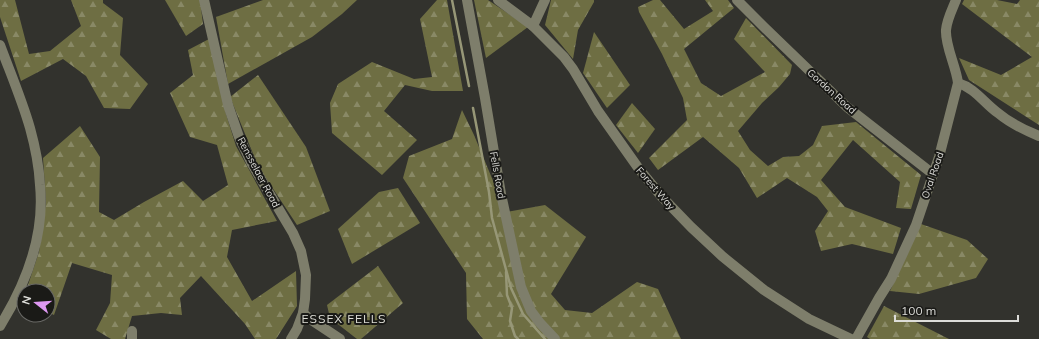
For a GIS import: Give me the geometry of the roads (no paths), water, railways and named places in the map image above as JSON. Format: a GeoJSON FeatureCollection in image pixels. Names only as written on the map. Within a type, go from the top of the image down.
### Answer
{"type":"FeatureCollection","features":[{"type":"Feature","properties":{"kind":"street","name":"Rensselaer Road"},"geometry":{"type":"LineString","coordinates":[[204,0],[228,104],[239,138],[252,164],[293,233],[301,251],[306,275],[305,299],[303,313],[297,329],[291,339]]}},
{"type":"Feature","properties":{"kind":"street","name":"Fells Road"},"geometry":{"type":"LineString","coordinates":[[467,0],[501,194],[520,287],[531,311],[555,339]]}},
{"type":"Feature","properties":{"kind":"street","name":"Forest Way"},"geometry":{"type":"LineString","coordinates":[[498,0],[534,26],[564,57],[573,69],[598,111],[639,169],[662,197],[691,228],[722,256],[764,290],[809,319],[851,339]]}},
{"type":"Feature","properties":{"kind":"street"},"geometry":{"type":"LineString","coordinates":[[534,26],[544,0]]}},
{"type":"Feature","properties":{"kind":"street","name":"Gordon Road"},"geometry":{"type":"LineString","coordinates":[[737,0],[764,28],[847,107],[933,174]]}},
{"type":"Feature","properties":{"kind":"street","name":"Oval Road"},"geometry":{"type":"LineString","coordinates":[[856,339],[891,279],[916,224],[939,157],[958,83],[958,77],[946,31],[949,15],[956,0]]}},
{"type":"Feature","properties":{"kind":"street"},"geometry":{"type":"LineString","coordinates":[[0,45],[21,99],[30,128],[38,162],[41,186],[39,227],[28,270],[19,292],[0,326]]}},
{"type":"Feature","properties":{"kind":"street"},"geometry":{"type":"LineString","coordinates":[[958,83],[966,85],[997,112],[1014,124],[1039,136]]}},
{"type":"Feature","properties":{"kind":"street"},"geometry":{"type":"LineString","coordinates":[[303,313],[340,339]]}},
{"type":"Feature","properties":{"kind":"waterway"},"geometry":{"type":"LineString","coordinates":[[452,0],[469,86]]}},
{"type":"Feature","properties":{"kind":"waterway"},"geometry":{"type":"LineString","coordinates":[[473,108],[489,192],[492,218],[511,288],[523,314],[545,339]]}},
{"type":"Feature","properties":{"kind":"waterway"},"geometry":{"type":"LineString","coordinates":[[506,272],[507,295],[512,308],[510,321],[515,336],[518,339]]}},
{"type":"Feature","properties":{"kind":"district","name":"ESSEX FELLS"},"geometry":{"type":"Point","coordinates":[344,319]}}]}
